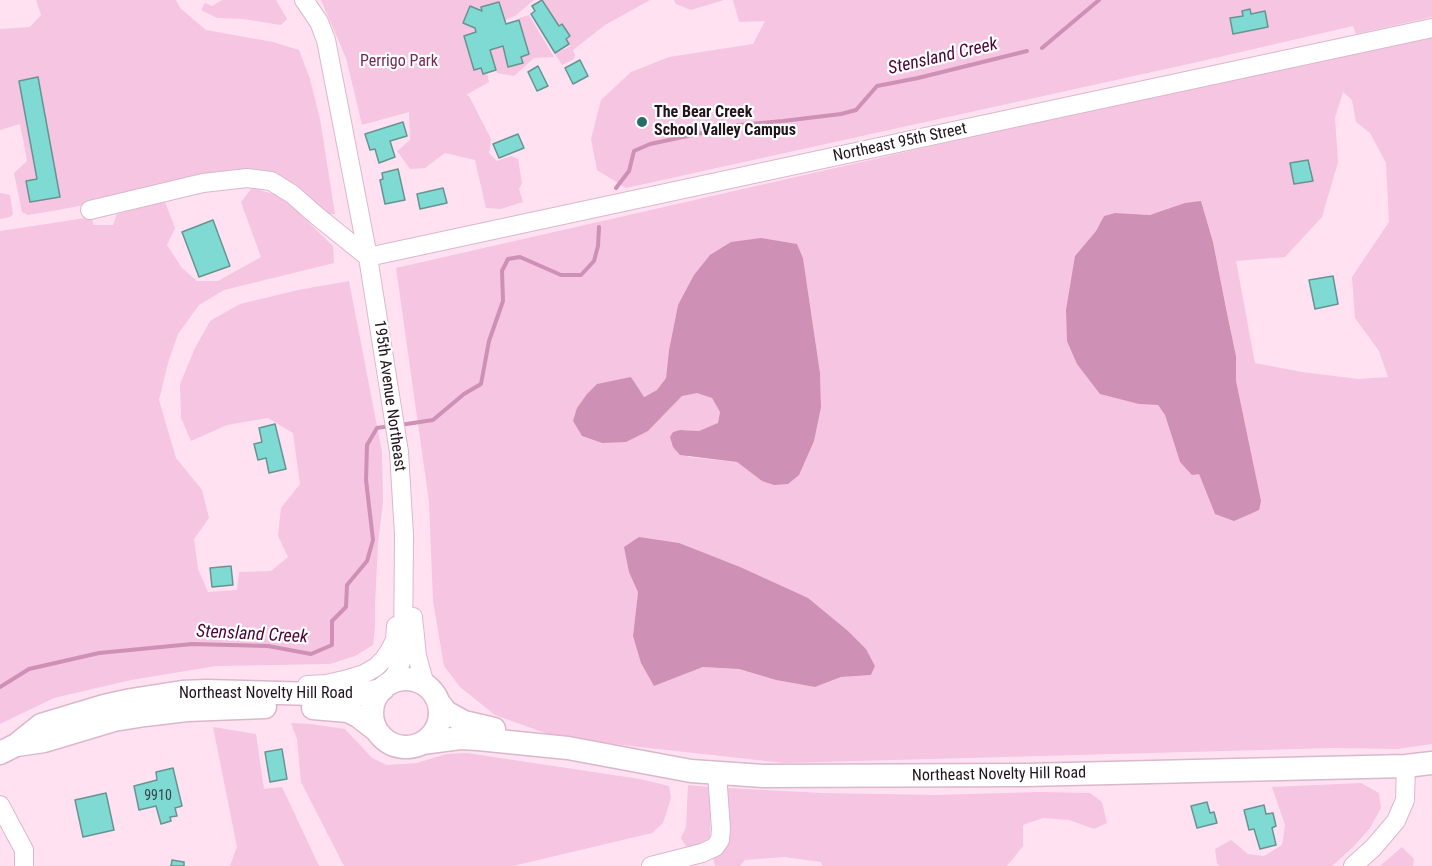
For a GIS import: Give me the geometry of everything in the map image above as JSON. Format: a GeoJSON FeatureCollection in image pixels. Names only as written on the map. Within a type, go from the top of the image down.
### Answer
{"type":"FeatureCollection","features":[{"type":"Feature","properties":{"kind":"main road"},"geometry":{"type":"LineString","coordinates":[[405,679],[415,680],[425,685],[439,703],[438,726],[431,736],[412,747],[392,744],[382,738],[372,721],[374,702],[378,693],[394,681],[405,679]]}},
{"type":"Feature","properties":{"kind":"main road","name":"Northeast Novelty Hill Road"},"geometry":{"type":"LineString","coordinates":[[8,749],[41,725],[94,708],[130,700],[182,692],[351,695],[384,688]]}},
{"type":"Feature","properties":{"kind":"main road","name":"Northeast Novelty Hill Road"},"geometry":{"type":"LineString","coordinates":[[439,703],[446,712],[464,722],[568,748],[688,770],[763,776],[999,776],[1406,766],[1432,763]]}},
{"type":"Feature","properties":{"kind":"main road","name":"Northeast Novelty Hill Road"},"geometry":{"type":"LineString","coordinates":[[8,749],[114,720],[186,710],[240,707],[348,711],[376,730]]}},
{"type":"Feature","properties":{"kind":"main road","name":"Northeast Novelty Hill Road"},"geometry":{"type":"LineString","coordinates":[[422,743],[460,738],[568,748]]}},
{"type":"Feature","properties":{"kind":"street","name":"195th Avenue Northeast"},"geometry":{"type":"LineString","coordinates":[[304,0],[319,22],[326,40],[368,257],[399,452],[404,535]]}},
{"type":"Feature","properties":{"kind":"street","name":"Northeast 95th Street"},"geometry":{"type":"LineString","coordinates":[[368,257],[1432,28]]}},
{"type":"Feature","properties":{"kind":"street"},"geometry":{"type":"LineString","coordinates":[[90,210],[203,183],[247,178],[271,181],[292,194],[368,257]]}},
{"type":"Feature","properties":{"kind":"street"},"geometry":{"type":"LineString","coordinates":[[404,535],[417,656],[425,685]]}},
{"type":"Feature","properties":{"kind":"street"},"geometry":{"type":"LineString","coordinates":[[384,688],[395,675],[403,654],[404,535]]}},
{"type":"Feature","properties":{"kind":"street"},"geometry":{"type":"LineString","coordinates":[[207,691],[248,685],[326,684],[364,674],[376,667],[384,659],[395,640],[397,574],[404,535]]}},
{"type":"Feature","properties":{"kind":"street"},"geometry":{"type":"LineString","coordinates":[[1353,866],[1373,848],[1396,821],[1405,800],[1406,766]]}},
{"type":"Feature","properties":{"kind":"street"},"geometry":{"type":"LineString","coordinates":[[651,866],[702,853],[715,847],[720,840],[717,773]]}},
{"type":"Feature","properties":{"kind":"street"},"geometry":{"type":"LineString","coordinates":[[0,805],[24,850],[24,866]]}},
{"type":"Feature","properties":{"kind":"green space"},"geometry":{"type":"Polygon","coordinates":[[[36,0],[176,0],[180,8],[206,30],[273,42],[299,50],[310,79],[320,119],[335,214],[326,214],[301,189],[267,172],[28,215],[22,212],[14,173],[27,161],[20,124],[0,130],[0,29],[30,27],[41,15],[36,0]]]}},
{"type":"Feature","properties":{"kind":"green space"},"geometry":{"type":"Polygon","coordinates":[[[222,0],[276,0],[287,19],[281,25],[243,19],[217,18],[201,10],[205,3],[212,6],[222,0]]]}},
{"type":"Feature","properties":{"kind":"green space","name":"Perrigo Park"},"geometry":{"type":"Polygon","coordinates":[[[321,0],[534,0],[515,16],[505,20],[499,2],[481,7],[476,32],[464,36],[474,70],[481,68],[483,74],[487,72],[489,82],[466,95],[469,96],[491,139],[489,153],[497,161],[511,156],[518,159],[522,183],[519,189],[523,202],[501,209],[486,208],[475,160],[445,153],[425,168],[410,169],[397,151],[410,140],[409,112],[362,125],[346,58],[321,0]]]}},
{"type":"Feature","properties":{"kind":"green space"},"geometry":{"type":"Polygon","coordinates":[[[542,0],[650,0],[605,25],[573,50],[574,59],[562,65],[555,54],[570,46],[566,39],[570,36],[562,24],[559,26],[542,0]]]}},
{"type":"Feature","properties":{"kind":"green space"},"geometry":{"type":"Polygon","coordinates":[[[674,0],[724,0],[691,10],[676,4],[674,0]]]}},
{"type":"Feature","properties":{"kind":"green space"},"geometry":{"type":"Polygon","coordinates":[[[733,0],[1432,0],[1432,17],[1356,34],[1353,26],[626,188],[597,170],[591,139],[601,100],[631,72],[669,57],[753,44],[765,21],[739,22],[733,0]]]}},
{"type":"Feature","properties":{"kind":"green space"},"geometry":{"type":"Polygon","coordinates":[[[529,15],[554,57],[534,58],[514,76],[497,73],[490,50],[503,46],[509,66],[529,54],[519,18],[529,15]]]}},
{"type":"Feature","properties":{"kind":"green space"},"geometry":{"type":"Polygon","coordinates":[[[1432,37],[1432,744],[1397,749],[1334,748],[784,763],[559,738],[495,715],[460,687],[444,666],[433,601],[429,502],[396,268],[1204,84],[1432,37]],[[1343,92],[1335,118],[1338,162],[1322,217],[1285,257],[1236,261],[1255,363],[1358,379],[1388,377],[1379,351],[1355,318],[1352,277],[1389,222],[1386,163],[1370,133],[1356,122],[1352,100],[1343,92]],[[1201,201],[1150,215],[1115,213],[1104,216],[1096,231],[1075,256],[1139,404],[1158,405],[1165,415],[1180,462],[1199,474],[1215,514],[1236,381],[1236,356],[1213,242],[1201,201]],[[797,244],[678,305],[666,378],[657,390],[643,397],[631,377],[573,421],[582,436],[602,443],[648,431],[682,396],[697,392],[712,398],[720,412],[718,424],[699,431],[680,430],[688,457],[737,462],[762,481],[821,407],[820,373],[803,258],[797,244]],[[638,592],[633,636],[654,686],[703,667],[739,669],[776,680],[815,687],[841,677],[871,675],[875,666],[866,649],[848,631],[638,592]]]}},
{"type":"Feature","properties":{"kind":"green space"},"geometry":{"type":"Polygon","coordinates":[[[252,188],[281,196],[333,246],[334,263],[224,290],[199,305],[178,334],[159,400],[176,458],[202,490],[209,518],[194,539],[198,569],[208,592],[237,590],[239,572],[271,571],[288,557],[278,536],[281,508],[300,484],[293,433],[268,418],[227,425],[191,441],[181,418],[180,384],[195,348],[210,321],[240,304],[349,281],[382,452],[383,502],[378,543],[373,645],[355,656],[330,664],[216,666],[131,680],[54,698],[0,724],[0,231],[92,217],[93,225],[113,225],[117,214],[165,202],[175,228],[167,245],[182,268],[197,281],[218,281],[261,257],[241,202],[252,188]]]}},
{"type":"Feature","properties":{"kind":"green space"},"geometry":{"type":"Polygon","coordinates":[[[0,193],[10,195],[13,214],[0,219],[0,193]]]}},
{"type":"Feature","properties":{"kind":"green space"},"geometry":{"type":"Polygon","coordinates":[[[291,723],[345,729],[372,758],[387,765],[417,763],[446,754],[467,753],[640,779],[669,786],[671,798],[663,823],[652,833],[513,866],[344,866],[301,782],[297,739],[291,723]]]}},
{"type":"Feature","properties":{"kind":"green space"},"geometry":{"type":"Polygon","coordinates":[[[213,727],[256,734],[264,789],[282,787],[319,866],[230,866],[237,847],[213,727]]]}},
{"type":"Feature","properties":{"kind":"green space"},"geometry":{"type":"Polygon","coordinates":[[[1361,783],[1379,793],[1381,808],[1370,828],[1332,866],[1219,866],[1217,863],[1215,849],[1231,840],[1248,854],[1264,856],[1282,845],[1285,825],[1272,787],[1361,783]]]}},
{"type":"Feature","properties":{"kind":"green space"},"geometry":{"type":"Polygon","coordinates":[[[688,785],[711,787],[710,837],[703,844],[687,848],[681,838],[686,827],[688,785]]]}},
{"type":"Feature","properties":{"kind":"green space"},"geometry":{"type":"Polygon","coordinates":[[[727,788],[822,793],[937,795],[1090,793],[1102,802],[1107,823],[1094,829],[1069,820],[1043,818],[1023,825],[1023,846],[1007,866],[822,866],[821,862],[784,857],[745,860],[740,866],[715,866],[713,857],[726,841],[727,788]]]}},
{"type":"Feature","properties":{"kind":"green space"},"geometry":{"type":"Polygon","coordinates":[[[1402,847],[1414,859],[1413,866],[1380,866],[1402,847]]]}},
{"type":"Feature","properties":{"kind":"shaded area"},"geometry":{"type":"Polygon","coordinates":[[[1201,201],[1213,242],[1236,356],[1236,381],[1261,501],[1259,510],[1234,521],[1215,514],[1199,474],[1192,475],[1180,462],[1165,415],[1158,405],[1139,404],[1100,394],[1077,364],[1067,341],[1066,310],[1075,256],[1096,231],[1104,216],[1115,213],[1150,215],[1185,203],[1201,201]]]}},
{"type":"Feature","properties":{"kind":"shaded area"},"geometry":{"type":"Polygon","coordinates":[[[761,238],[797,244],[803,258],[820,373],[821,407],[814,441],[799,475],[788,484],[774,485],[762,481],[737,462],[680,455],[673,447],[670,437],[673,432],[699,431],[718,423],[720,412],[712,398],[697,393],[682,396],[648,431],[626,442],[602,443],[582,436],[573,421],[577,408],[597,384],[631,377],[644,397],[657,390],[666,378],[678,305],[694,275],[710,255],[731,242],[761,238]]]}},
{"type":"Feature","properties":{"kind":"shaded area"},"geometry":{"type":"Polygon","coordinates":[[[639,537],[679,543],[740,567],[808,598],[866,649],[875,666],[871,675],[841,677],[815,687],[776,680],[739,669],[703,667],[654,686],[641,663],[633,636],[638,592],[629,572],[624,547],[639,537]]]}},
{"type":"Feature","properties":{"kind":"building"},"geometry":{"type":"Polygon","coordinates":[[[542,0],[559,26],[562,24],[570,36],[566,39],[569,44],[555,53],[531,14],[535,11],[532,6],[542,0]]]}},
{"type":"Feature","properties":{"kind":"building"},"geometry":{"type":"Polygon","coordinates":[[[499,2],[506,24],[519,20],[529,54],[521,57],[523,63],[508,67],[503,46],[490,50],[496,70],[483,74],[481,68],[474,70],[464,36],[476,32],[475,28],[463,23],[470,6],[482,11],[481,7],[499,2]]]}},
{"type":"Feature","properties":{"kind":"building"},"geometry":{"type":"Polygon","coordinates":[[[1250,9],[1251,14],[1265,11],[1268,27],[1233,34],[1230,18],[1243,16],[1242,11],[1250,9]]]}},
{"type":"Feature","properties":{"kind":"building"},"geometry":{"type":"Polygon","coordinates":[[[580,60],[588,76],[573,84],[565,68],[580,60]]]}},
{"type":"Feature","properties":{"kind":"building"},"geometry":{"type":"Polygon","coordinates":[[[538,66],[548,86],[537,91],[528,72],[538,66]]]}},
{"type":"Feature","properties":{"kind":"building"},"geometry":{"type":"Polygon","coordinates":[[[38,77],[60,197],[30,202],[26,181],[37,179],[19,81],[38,77]]]}},
{"type":"Feature","properties":{"kind":"building"},"geometry":{"type":"Polygon","coordinates":[[[403,122],[407,136],[390,141],[395,157],[379,163],[375,149],[370,150],[365,134],[403,122]]]}},
{"type":"Feature","properties":{"kind":"building"},"geometry":{"type":"Polygon","coordinates":[[[518,134],[524,148],[499,158],[493,144],[518,134]]]}},
{"type":"Feature","properties":{"kind":"building"},"geometry":{"type":"Polygon","coordinates":[[[1308,160],[1313,181],[1294,184],[1290,163],[1308,160]]]}},
{"type":"Feature","properties":{"kind":"building"},"geometry":{"type":"Polygon","coordinates":[[[398,169],[405,200],[385,204],[380,180],[383,179],[382,173],[398,169]]]}},
{"type":"Feature","properties":{"kind":"building"},"geometry":{"type":"Polygon","coordinates":[[[443,188],[447,203],[420,209],[417,194],[443,188]]]}},
{"type":"Feature","properties":{"kind":"building"},"geometry":{"type":"Polygon","coordinates":[[[213,220],[230,266],[199,277],[182,232],[213,220]]]}},
{"type":"Feature","properties":{"kind":"building"},"geometry":{"type":"Polygon","coordinates":[[[1333,276],[1338,304],[1315,309],[1309,280],[1333,276]]]}},
{"type":"Feature","properties":{"kind":"building"},"geometry":{"type":"Polygon","coordinates":[[[275,424],[286,469],[269,473],[266,458],[258,460],[254,444],[262,442],[259,428],[275,424]]]}},
{"type":"Feature","properties":{"kind":"building"},"geometry":{"type":"Polygon","coordinates":[[[231,566],[233,585],[212,587],[210,568],[231,566]]]}},
{"type":"Feature","properties":{"kind":"building"},"geometry":{"type":"Polygon","coordinates":[[[282,749],[287,779],[270,782],[265,752],[282,749]]]}},
{"type":"Feature","properties":{"kind":"building"},"geometry":{"type":"Polygon","coordinates":[[[173,768],[182,806],[175,808],[177,816],[170,817],[171,821],[161,824],[156,806],[139,810],[134,786],[157,780],[156,772],[173,768]]]}},
{"type":"Feature","properties":{"kind":"building"},"geometry":{"type":"Polygon","coordinates":[[[106,793],[114,830],[83,837],[75,800],[106,793]]]}},
{"type":"Feature","properties":{"kind":"building"},"geometry":{"type":"Polygon","coordinates":[[[1207,802],[1210,813],[1214,812],[1217,823],[1197,828],[1191,806],[1207,802]]]}},
{"type":"Feature","properties":{"kind":"building"},"geometry":{"type":"Polygon","coordinates":[[[1264,805],[1266,814],[1273,813],[1276,826],[1272,828],[1276,845],[1260,849],[1254,829],[1249,830],[1244,810],[1264,805]]]}},
{"type":"Feature","properties":{"kind":"building"},"geometry":{"type":"Polygon","coordinates":[[[172,860],[184,862],[184,866],[171,866],[172,860]]]}},
{"type":"Feature","properties":{"kind":"waterway","name":"Stensland Creek"},"geometry":{"type":"LineString","coordinates":[[1042,48],[1099,0]]}},
{"type":"Feature","properties":{"kind":"waterway","name":"Stensland Creek"},"geometry":{"type":"LineString","coordinates":[[616,188],[629,171],[634,151],[650,144],[739,125],[841,114],[856,110],[877,86],[1027,51]]}},
{"type":"Feature","properties":{"kind":"waterway","name":"Stensland Creek"},"geometry":{"type":"LineString","coordinates":[[400,425],[433,420],[464,394],[481,384],[489,341],[503,301],[502,271],[508,259],[520,257],[561,275],[581,275],[594,261],[599,227]]}},
{"type":"Feature","properties":{"kind":"waterway","name":"Stensland Creek"},"geometry":{"type":"LineString","coordinates":[[0,687],[29,669],[99,653],[192,644],[268,646],[311,654],[332,645],[332,621],[346,607],[347,585],[367,561],[373,540],[366,480],[367,445],[377,428],[390,426]]}},
{"type":"Feature","properties":{"kind":"place","name":"The Bear Creek School Valley Campus"},"geometry":{"type":"Point","coordinates":[642,122]}}]}
